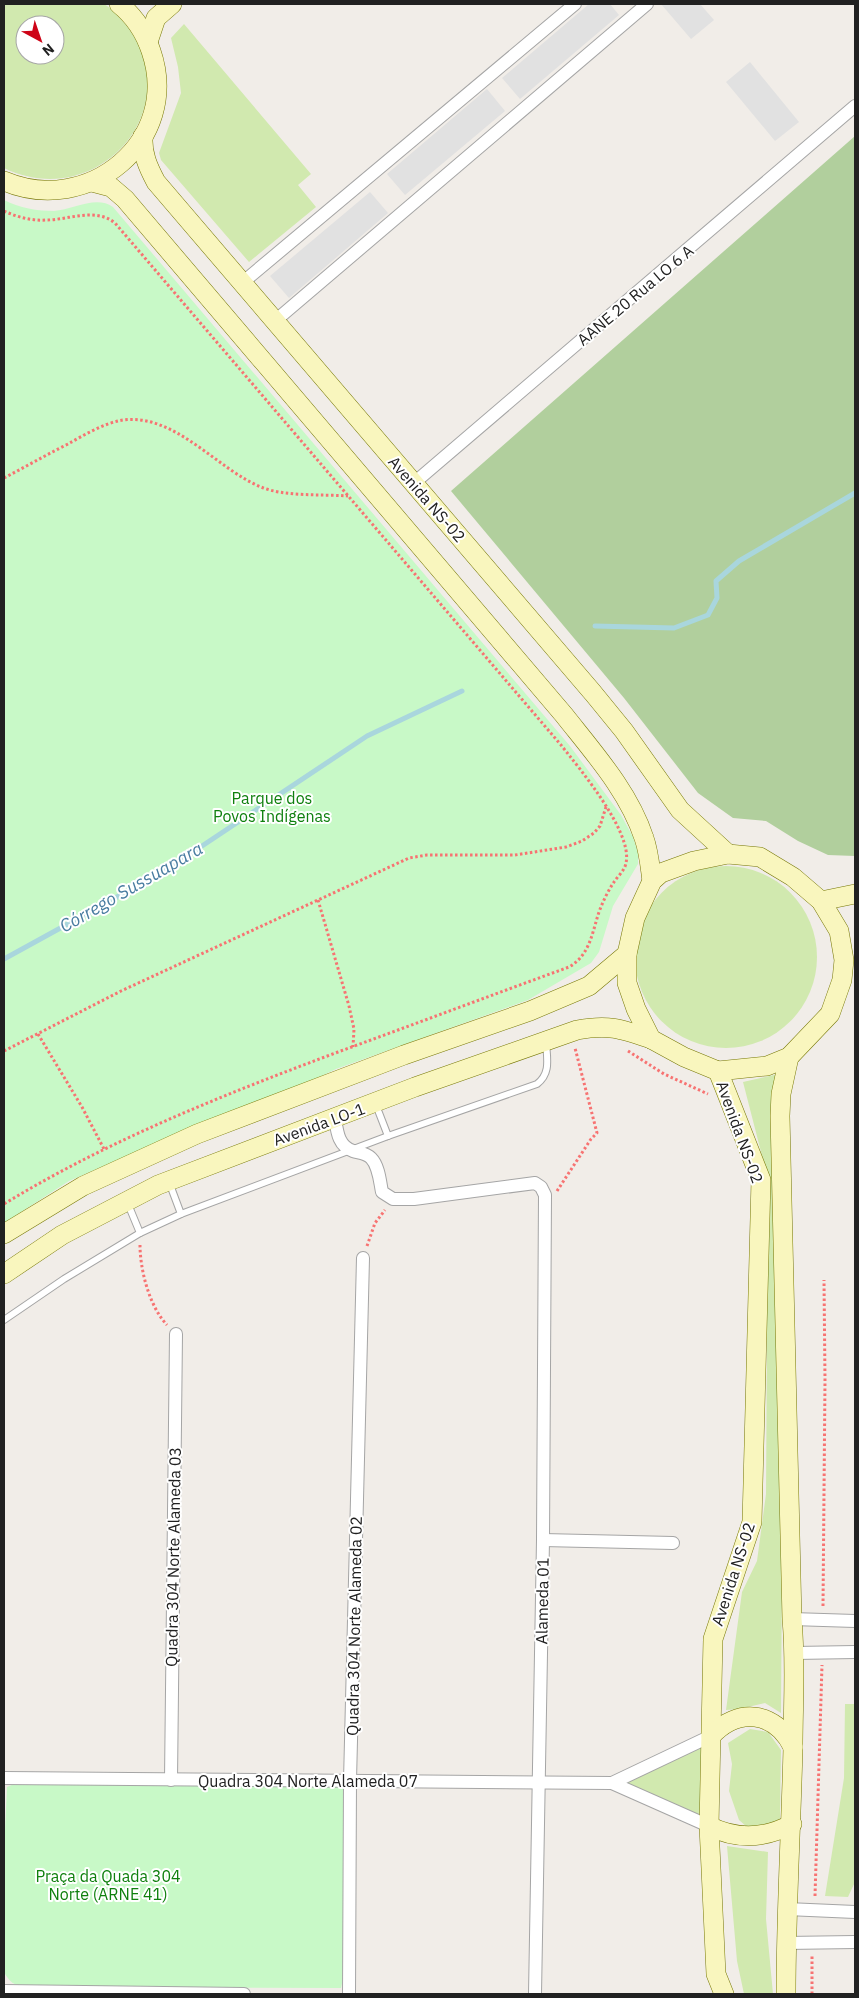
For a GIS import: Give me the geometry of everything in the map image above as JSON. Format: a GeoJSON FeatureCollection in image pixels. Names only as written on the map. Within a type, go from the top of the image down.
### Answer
{"type":"FeatureCollection","features":[{"type":"Feature","properties":{"kind":"street","name":"Avenida NS-02"},"geometry":{"type":"LineString","coordinates":[[4,181],[26,189],[50,191],[69,189],[92,182],[121,164],[143,136],[153,111],[156,91],[155,68],[148,42],[136,22],[119,4]]}},
{"type":"Feature","properties":{"kind":"street"},"geometry":{"type":"LineString","coordinates":[[148,42],[156,18],[172,4]]}},
{"type":"Feature","properties":{"kind":"street"},"geometry":{"type":"LineString","coordinates":[[242,282],[575,4]]}},
{"type":"Feature","properties":{"kind":"street"},"geometry":{"type":"LineString","coordinates":[[275,321],[647,4]]}},
{"type":"Feature","properties":{"kind":"street","name":"AANE 20 Rua LO 6 A"},"geometry":{"type":"LineString","coordinates":[[414,483],[855,106]]}},
{"type":"Feature","properties":{"kind":"street","name":"Avenida NS-02"},"geometry":{"type":"LineString","coordinates":[[143,136],[146,162],[156,182],[534,623],[624,731],[680,810],[728,854]]}},
{"type":"Feature","properties":{"kind":"street"},"geometry":{"type":"LineString","coordinates":[[92,182],[111,187],[125,199],[550,698],[624,795],[645,840],[652,880]]}},
{"type":"Feature","properties":{"kind":"street"},"geometry":{"type":"LineString","coordinates":[[651,1039],[636,1009],[627,983],[627,954],[635,918],[652,880],[661,873],[694,861],[728,854],[760,857],[793,877],[821,901],[839,931],[849,955],[830,1014],[789,1057],[767,1066],[718,1071]]}},
{"type":"Feature","properties":{"kind":"street"},"geometry":{"type":"LineString","coordinates":[[821,901],[855,894]]}},
{"type":"Feature","properties":{"kind":"street","name":"Avenida LO-1"},"geometry":{"type":"LineString","coordinates":[[4,1234],[83,1186],[198,1134],[395,1059],[530,1011],[589,986],[627,954]]}},
{"type":"Feature","properties":{"kind":"street","name":"Avenida LO-1"},"geometry":{"type":"LineString","coordinates":[[4,1274],[62,1235],[168,1181],[375,1103],[547,1048],[578,1030],[598,1026],[621,1028],[651,1039],[684,1058],[718,1071]]}},
{"type":"Feature","properties":{"kind":"street","name":"Avenida NS-02"},"geometry":{"type":"LineString","coordinates":[[786,1994],[787,1909],[792,1824],[795,1653],[792,1619],[780,1116],[781,1094],[789,1057]]}},
{"type":"Feature","properties":{"kind":"street","name":"Avenida NS-02"},"geometry":{"type":"LineString","coordinates":[[718,1071],[761,1180],[752,1522],[712,1639],[709,1826],[716,1974],[724,1994]]}},
{"type":"Feature","properties":{"kind":"street"},"geometry":{"type":"LineString","coordinates":[[335,1118],[338,1138],[350,1150],[363,1153],[372,1159],[377,1170],[382,1192],[393,1199]]}},
{"type":"Feature","properties":{"kind":"street","name":"Alameda 01"},"geometry":{"type":"LineString","coordinates":[[393,1199],[414,1200],[535,1183],[541,1187],[545,1195],[543,1540],[535,1994]]}},
{"type":"Feature","properties":{"kind":"street","name":"Quadra 304 Norte Alameda 02"},"geometry":{"type":"LineString","coordinates":[[348,1994],[350,1781],[363,1258]]}},
{"type":"Feature","properties":{"kind":"street","name":"Quadra 304 Norte Alameda 03"},"geometry":{"type":"LineString","coordinates":[[171,1780],[176,1334]]}},
{"type":"Feature","properties":{"kind":"street"},"geometry":{"type":"LineString","coordinates":[[543,1540],[673,1543]]}},
{"type":"Feature","properties":{"kind":"street"},"geometry":{"type":"LineString","coordinates":[[792,1619],[855,1621]]}},
{"type":"Feature","properties":{"kind":"street"},"geometry":{"type":"LineString","coordinates":[[795,1653],[855,1652]]}},
{"type":"Feature","properties":{"kind":"street"},"geometry":{"type":"LineString","coordinates":[[711,1736],[726,1723],[746,1717],[756,1717],[774,1724],[788,1738],[792,1747]]}},
{"type":"Feature","properties":{"kind":"street","name":"Quadra 304 Norte Alameda 07"},"geometry":{"type":"LineString","coordinates":[[612,1783],[711,1736]]}},
{"type":"Feature","properties":{"kind":"street","name":"Quadra 304 Norte Alameda 07"},"geometry":{"type":"LineString","coordinates":[[4,1778],[612,1783],[709,1826]]}},
{"type":"Feature","properties":{"kind":"street"},"geometry":{"type":"LineString","coordinates":[[709,1826],[732,1835],[744,1837],[769,1834],[792,1824]]}},
{"type":"Feature","properties":{"kind":"street"},"geometry":{"type":"LineString","coordinates":[[787,1909],[855,1912]]}},
{"type":"Feature","properties":{"kind":"street"},"geometry":{"type":"LineString","coordinates":[[786,1943],[855,1942]]}},
{"type":"Feature","properties":{"kind":"street"},"geometry":{"type":"LineString","coordinates":[[4,1991],[244,1994]]}},
{"type":"Feature","properties":{"kind":"lane"},"geometry":{"type":"LineString","coordinates":[[4,1320],[64,1279],[140,1233],[181,1214],[388,1136],[537,1084],[544,1079],[548,1069],[547,1048]]}},
{"type":"Feature","properties":{"kind":"lane"},"geometry":{"type":"LineString","coordinates":[[375,1103],[388,1136]]}},
{"type":"Feature","properties":{"kind":"lane"},"geometry":{"type":"LineString","coordinates":[[168,1181],[181,1214]]}},
{"type":"Feature","properties":{"kind":"lane"},"geometry":{"type":"LineString","coordinates":[[127,1201],[140,1233]]}},
{"type":"Feature","properties":{"kind":"path"},"geometry":{"type":"LineString","coordinates":[[4,211],[16,216],[39,220],[60,220],[94,214],[112,221],[524,700],[584,775],[606,807],[621,835],[627,860],[604,900],[589,946],[578,962],[570,967],[353,1047],[193,1109],[58,1172],[4,1204]]}},
{"type":"Feature","properties":{"kind":"path"},"geometry":{"type":"LineString","coordinates":[[4,478],[97,429],[122,420],[135,420],[147,422],[178,434],[194,443],[246,480],[269,490],[348,496]]}},
{"type":"Feature","properties":{"kind":"path"},"geometry":{"type":"LineString","coordinates":[[4,1051],[121,991],[416,856],[515,855],[556,850],[576,844],[594,833],[600,826],[606,807]]}},
{"type":"Feature","properties":{"kind":"path"},"geometry":{"type":"LineString","coordinates":[[318,900],[349,1006],[354,1029],[353,1047]]}},
{"type":"Feature","properties":{"kind":"path"},"geometry":{"type":"LineString","coordinates":[[38,1034],[104,1149]]}},
{"type":"Feature","properties":{"kind":"path"},"geometry":{"type":"LineString","coordinates":[[547,1048],[575,1048],[584,1046]]}},
{"type":"Feature","properties":{"kind":"path"},"geometry":{"type":"LineString","coordinates":[[546,1208],[578,1158],[598,1133],[575,1048]]}},
{"type":"Feature","properties":{"kind":"path"},"geometry":{"type":"LineString","coordinates":[[624,1048],[664,1074],[711,1095]]}},
{"type":"Feature","properties":{"kind":"path"},"geometry":{"type":"LineString","coordinates":[[363,1258],[375,1223],[393,1199]]}},
{"type":"Feature","properties":{"kind":"path"},"geometry":{"type":"LineString","coordinates":[[140,1233],[140,1262],[145,1281],[164,1322],[176,1334]]}},
{"type":"Feature","properties":{"kind":"green space"},"geometry":{"type":"Polygon","coordinates":[[[4,4],[103,4],[117,14],[128,27],[144,59],[147,91],[140,120],[123,146],[100,165],[71,177],[38,178],[4,168],[4,4]]]}},
{"type":"Feature","properties":{"kind":"green space"},"geometry":{"type":"Polygon","coordinates":[[[184,24],[311,174],[298,185],[316,207],[249,262],[161,160],[159,153],[181,93],[178,67],[171,38],[184,24]]]}},
{"type":"Feature","properties":{"kind":"green space"},"geometry":{"type":"Polygon","coordinates":[[[855,136],[855,856],[828,855],[798,841],[766,821],[733,818],[698,793],[624,698],[451,491],[855,136]]]}},
{"type":"Feature","properties":{"kind":"green space","name":"Parque dos Povos Indígenas"},"geometry":{"type":"Polygon","coordinates":[[[4,200],[22,207],[48,211],[99,202],[113,207],[570,746],[621,815],[633,837],[638,853],[638,864],[613,906],[599,952],[591,963],[528,1000],[336,1069],[282,1095],[191,1128],[69,1181],[4,1223],[4,200]]]}},
{"type":"Feature","properties":{"kind":"green space"},"geometry":{"type":"Polygon","coordinates":[[[735,866],[761,873],[777,881],[796,899],[810,922],[817,948],[817,966],[810,992],[802,1008],[784,1027],[777,1033],[752,1044],[735,1048],[717,1048],[691,1041],[675,1033],[650,1008],[642,992],[637,975],[635,948],[642,922],[650,906],[675,881],[691,873],[708,868],[735,866]]]}},
{"type":"Feature","properties":{"kind":"green space"},"geometry":{"type":"Polygon","coordinates":[[[778,1074],[782,1571],[781,1713],[765,1703],[726,1710],[742,1592],[757,1561],[766,1494],[768,1179],[743,1082],[778,1074]]]}},
{"type":"Feature","properties":{"kind":"green space"},"geometry":{"type":"Polygon","coordinates":[[[845,1704],[855,1704],[855,1882],[848,1897],[825,1896],[844,1778],[845,1704]]]}},
{"type":"Feature","properties":{"kind":"green space"},"geometry":{"type":"Polygon","coordinates":[[[750,1729],[768,1732],[781,1750],[780,1819],[765,1827],[747,1827],[739,1820],[729,1791],[732,1764],[728,1743],[750,1729]]]}},
{"type":"Feature","properties":{"kind":"green space"},"geometry":{"type":"Polygon","coordinates":[[[711,1736],[709,1826],[612,1783],[711,1736]]]}},
{"type":"Feature","properties":{"kind":"green space","name":"Praça da Quada 304 Norte (ARNE 41)"},"geometry":{"type":"Polygon","coordinates":[[[19,1782],[336,1784],[343,1787],[343,1979],[341,1988],[24,1987],[14,1984],[4,1972],[4,1852],[7,1787],[19,1782]]]}},
{"type":"Feature","properties":{"kind":"green space"},"geometry":{"type":"Polygon","coordinates":[[[727,1846],[768,1852],[766,1919],[773,1994],[744,1994],[737,1961],[727,1846]]]}},
{"type":"Feature","properties":{"kind":"shaded area"},"geometry":{"type":"Polygon","coordinates":[[[589,4],[610,4],[619,15],[520,99],[502,78],[589,4]]]}},
{"type":"Feature","properties":{"kind":"shaded area"},"geometry":{"type":"Polygon","coordinates":[[[661,4],[700,4],[714,20],[691,39],[661,4]]]}},
{"type":"Feature","properties":{"kind":"shaded area"},"geometry":{"type":"Polygon","coordinates":[[[750,62],[799,122],[775,141],[726,82],[750,62]]]}},
{"type":"Feature","properties":{"kind":"shaded area"},"geometry":{"type":"Polygon","coordinates":[[[487,89],[505,111],[405,195],[387,174],[487,89]]]}},
{"type":"Feature","properties":{"kind":"shaded area"},"geometry":{"type":"Polygon","coordinates":[[[370,192],[388,213],[289,298],[270,276],[370,192]]]}},
{"type":"Feature","properties":{"kind":"waterway","name":"Córrego Sussuapara"},"geometry":{"type":"LineString","coordinates":[[595,626],[674,628],[708,615],[717,598],[716,581],[739,561],[855,493]]}},
{"type":"Feature","properties":{"kind":"waterway","name":"Córrego Sussuapara"},"geometry":{"type":"LineString","coordinates":[[4,959],[166,870],[367,736],[462,691]]}}]}
